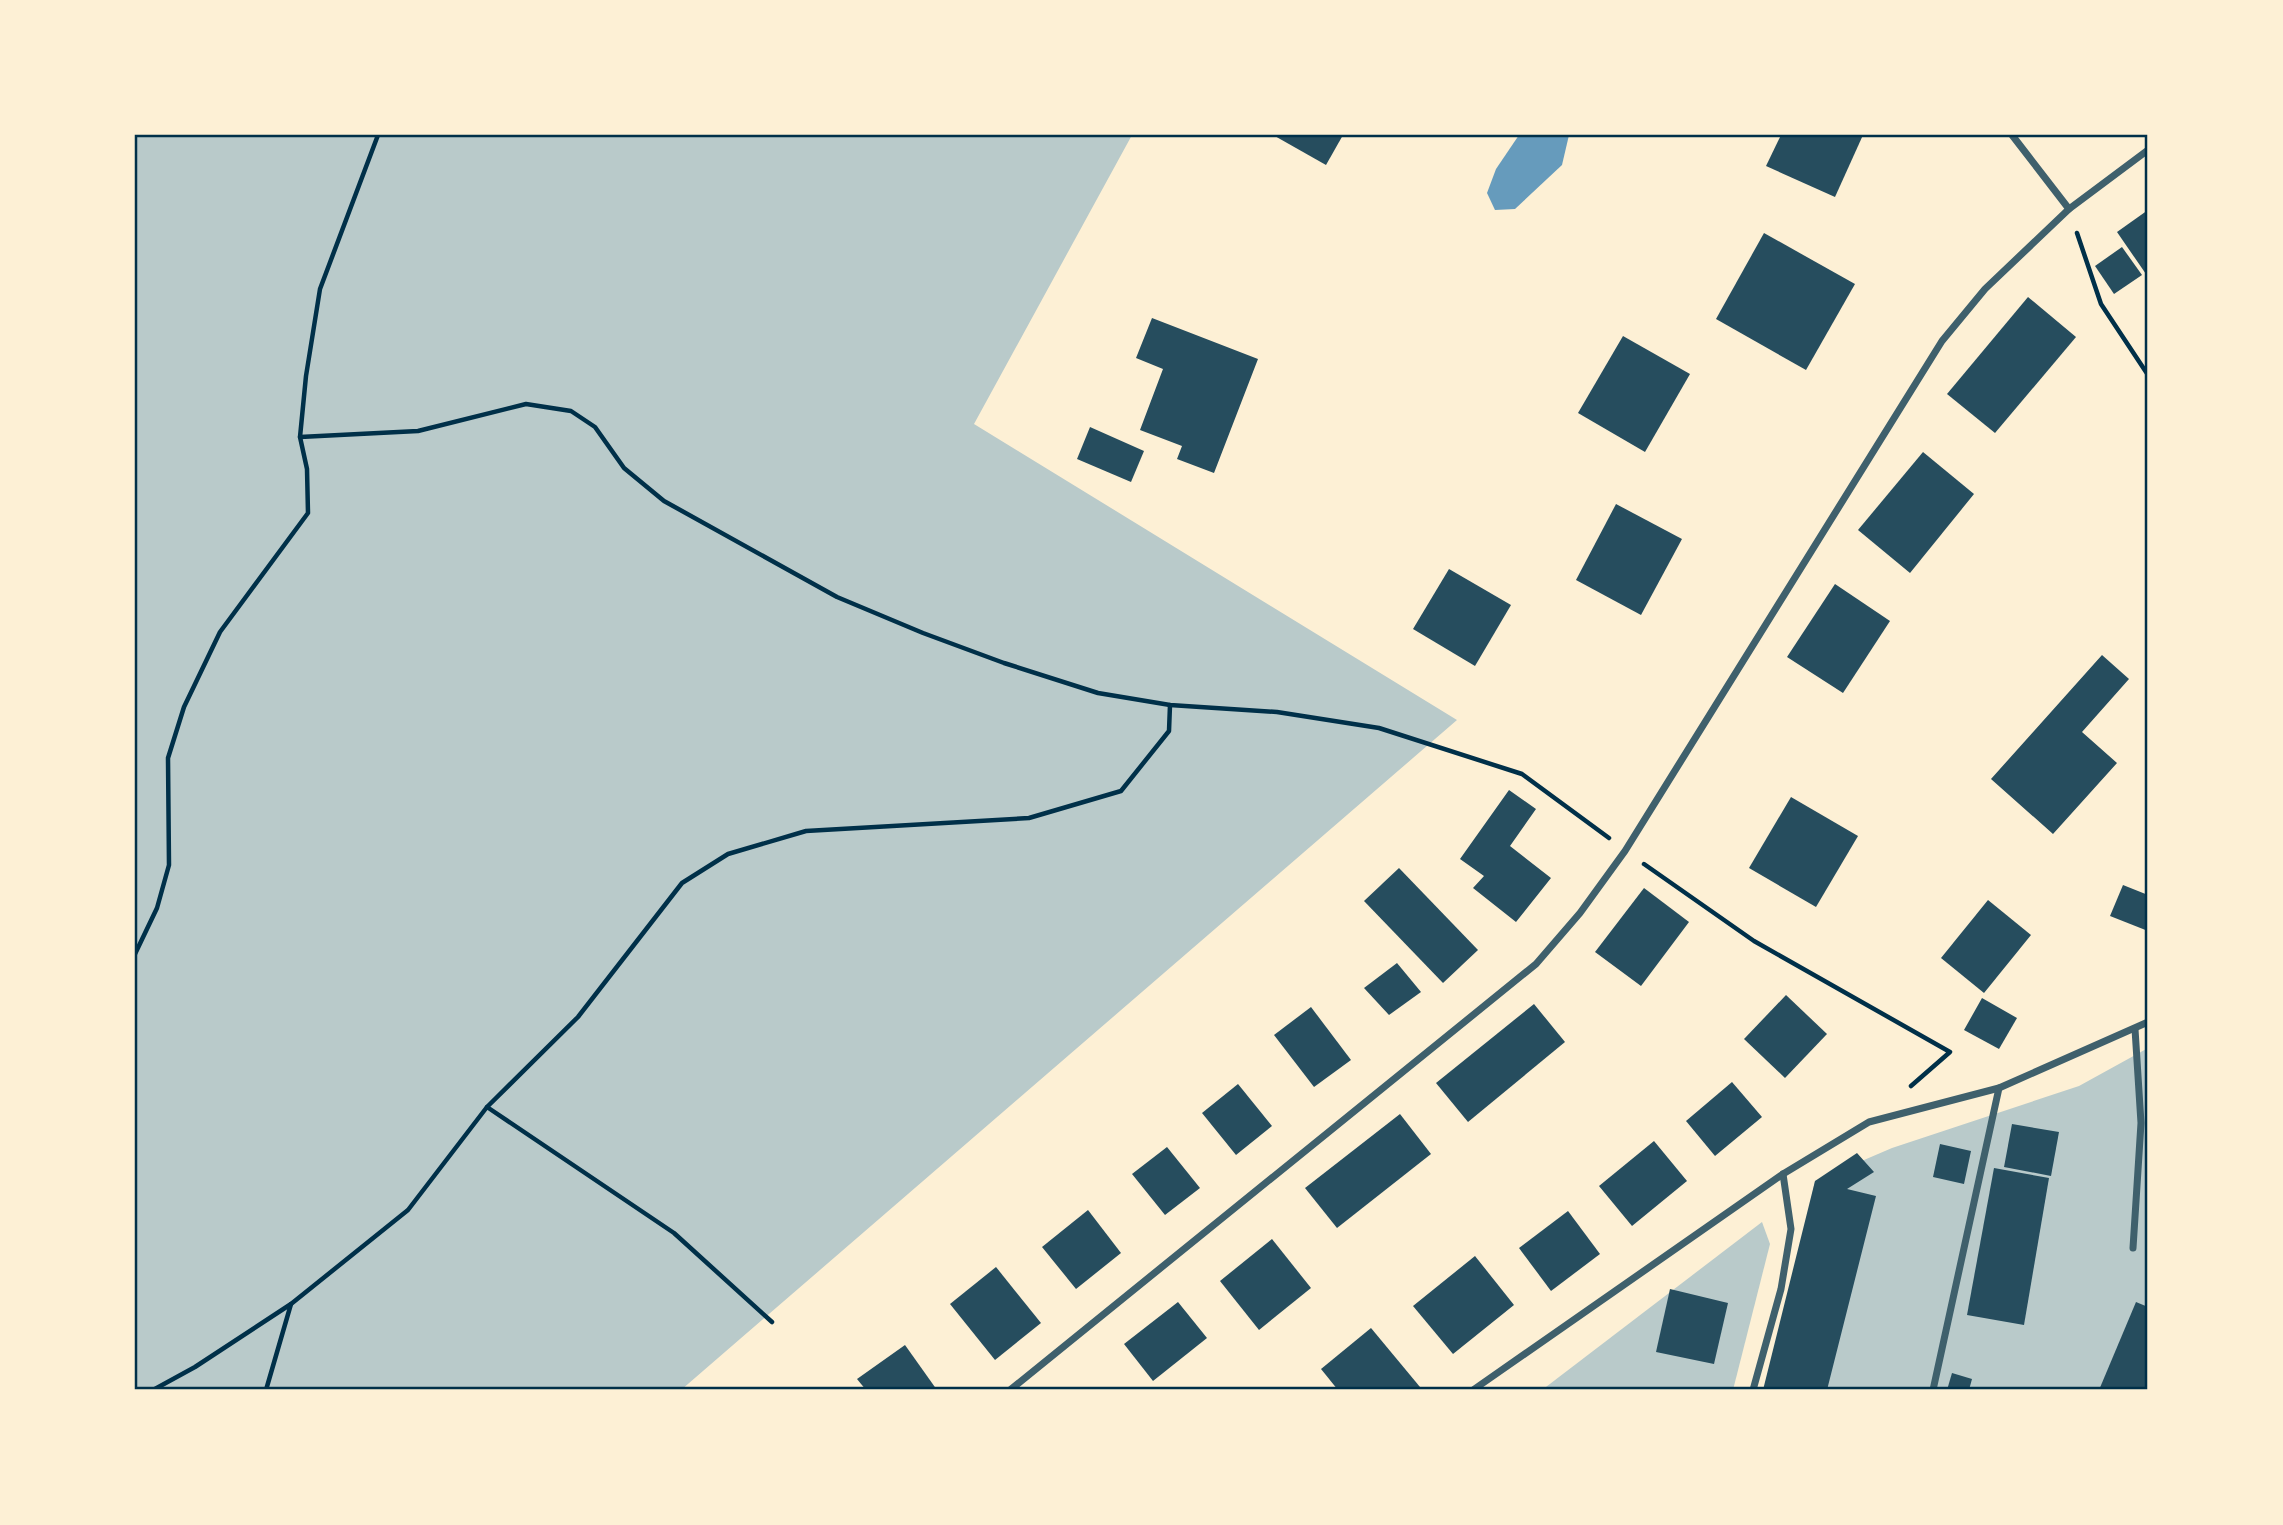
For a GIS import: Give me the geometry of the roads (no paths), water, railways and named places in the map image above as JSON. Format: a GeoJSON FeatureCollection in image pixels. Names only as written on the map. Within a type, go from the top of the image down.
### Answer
{"type":"FeatureCollection","features":[{"type":"Feature","properties":{"kind":"street"},"geometry":{"type":"LineString","coordinates":[[2012,135],[2068,209]]}},
{"type":"Feature","properties":{"kind":"street"},"geometry":{"type":"LineString","coordinates":[[1010,1390],[1536,964],[1580,913],[1625,850],[1942,341],[1985,289],[2068,209],[2148,150]]}},
{"type":"Feature","properties":{"kind":"street"},"geometry":{"type":"LineString","coordinates":[[1473,1390],[1783,1174],[1869,1122],[1999,1088],[2148,1022]]}},
{"type":"Feature","properties":{"kind":"street"},"geometry":{"type":"LineString","coordinates":[[2133,1248],[2141,1123],[2135,1029]]}},
{"type":"Feature","properties":{"kind":"street"},"geometry":{"type":"LineString","coordinates":[[1933,1390],[1999,1088]]}},
{"type":"Feature","properties":{"kind":"street"},"geometry":{"type":"LineString","coordinates":[[1753,1390],[1781,1289],[1791,1229],[1783,1174]]}},
{"type":"Feature","properties":{"kind":"water"},"geometry":{"type":"Polygon","coordinates":[[[1519,135],[1569,135],[1562,165],[1515,209],[1495,210],[1487,193],[1496,169],[1519,135]]]}}]}
